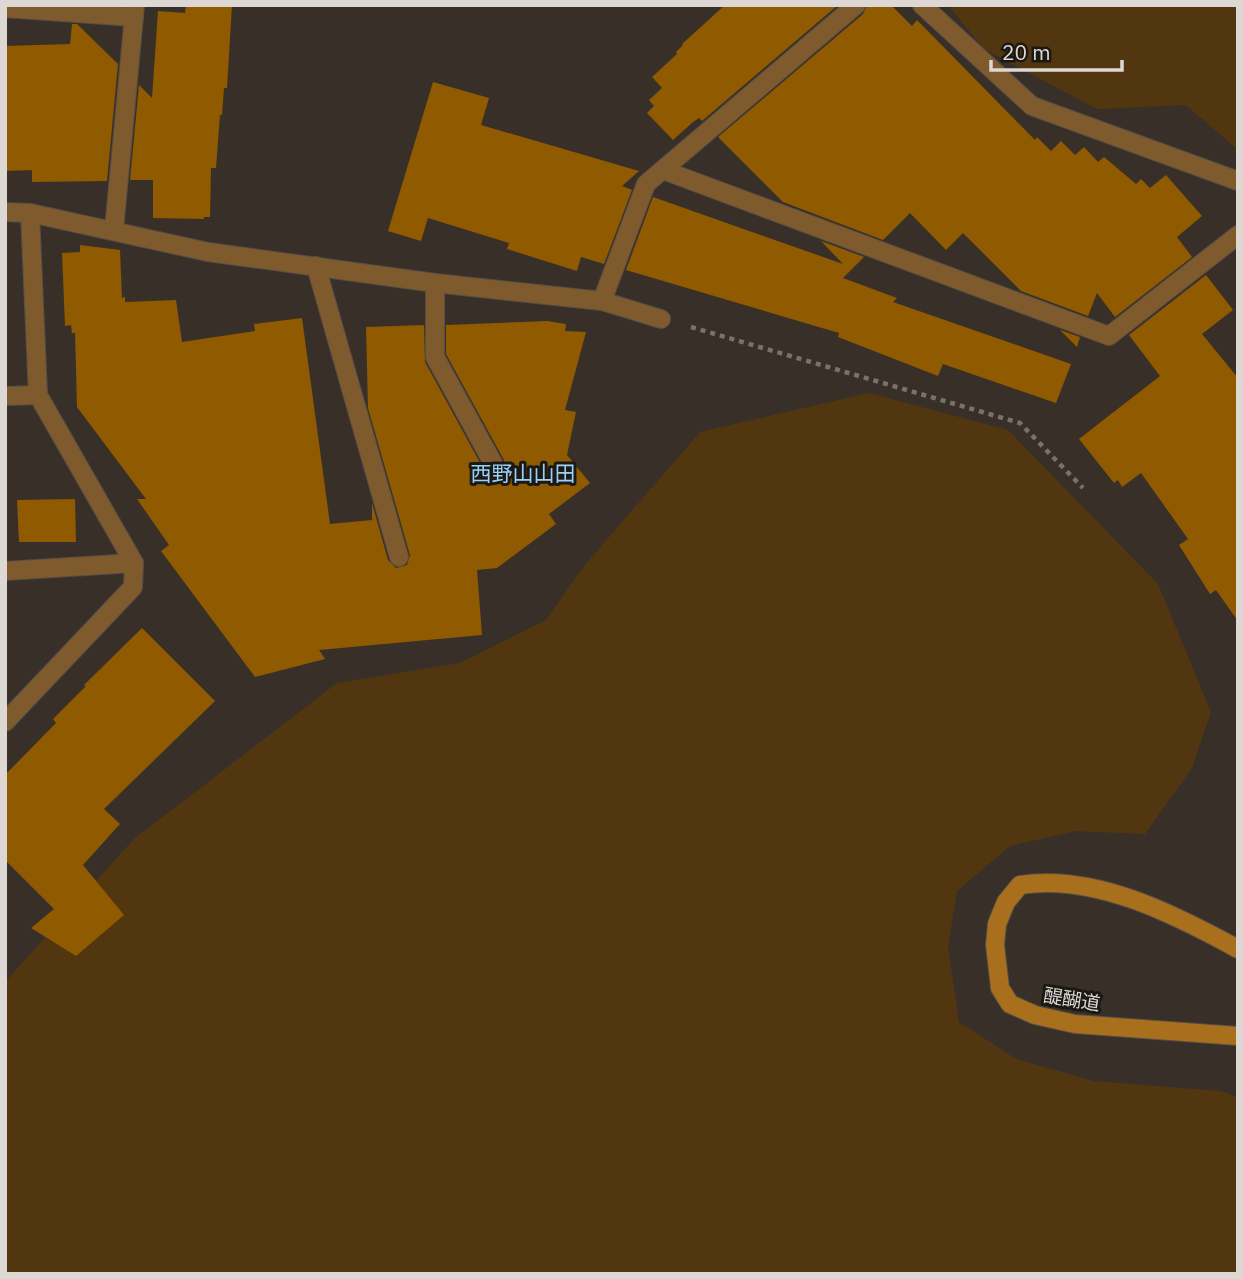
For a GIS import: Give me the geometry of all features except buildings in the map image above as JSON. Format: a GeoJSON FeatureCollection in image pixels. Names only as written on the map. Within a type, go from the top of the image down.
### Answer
{"type":"FeatureCollection","features":[{"type":"Feature","properties":{"kind":"main road","name":"醍醐道"},"geometry":{"type":"LineString","coordinates":[[1238,949],[1166,914],[1111,893],[1080,884],[1042,882],[1020,885],[1006,902],[997,924],[995,945],[1000,988],[1010,1004],[1035,1015],[1075,1024],[1238,1036]]}},
{"type":"Feature","properties":{"kind":"street"},"geometry":{"type":"LineString","coordinates":[[602,301],[646,184],[856,5]]}},
{"type":"Feature","properties":{"kind":"street"},"geometry":{"type":"LineString","coordinates":[[922,5],[1032,106],[1238,181]]}},
{"type":"Feature","properties":{"kind":"street"},"geometry":{"type":"LineString","coordinates":[[5,8],[134,11],[114,230]]}},
{"type":"Feature","properties":{"kind":"street"},"geometry":{"type":"LineString","coordinates":[[663,170],[1109,336],[1238,235]]}},
{"type":"Feature","properties":{"kind":"street"},"geometry":{"type":"LineString","coordinates":[[5,212],[30,213],[208,252],[435,283],[602,301],[661,319]]}},
{"type":"Feature","properties":{"kind":"street"},"geometry":{"type":"LineString","coordinates":[[5,722],[133,587],[134,563],[38,395],[30,213]]}},
{"type":"Feature","properties":{"kind":"street"},"geometry":{"type":"LineString","coordinates":[[316,266],[399,557]]}},
{"type":"Feature","properties":{"kind":"street"},"geometry":{"type":"LineString","coordinates":[[435,283],[435,357],[494,465]]}},
{"type":"Feature","properties":{"kind":"street"},"geometry":{"type":"LineString","coordinates":[[5,396],[38,395]]}},
{"type":"Feature","properties":{"kind":"street"},"geometry":{"type":"LineString","coordinates":[[5,571],[134,563]]}},
{"type":"Feature","properties":{"kind":"path"},"geometry":{"type":"LineString","coordinates":[[661,319],[1020,423],[1083,488]]}},
{"type":"Feature","properties":{"kind":"shaded area"},"geometry":{"type":"Polygon","coordinates":[[[948,5],[1238,5],[1238,150],[1186,105],[1097,109],[984,49],[948,5]]]}},
{"type":"Feature","properties":{"kind":"shaded area"},"geometry":{"type":"Polygon","coordinates":[[[869,393],[1008,430],[1158,584],[1211,712],[1192,768],[1145,834],[1075,831],[1010,846],[957,891],[948,947],[959,1022],[1016,1059],[1094,1081],[1220,1091],[1238,1097],[1238,1274],[5,1274],[5,982],[134,839],[337,683],[460,663],[546,620],[584,566],[700,432],[869,393]]]}},
{"type":"Feature","properties":{"kind":"district","name":"西野山山田"},"geometry":{"type":"Point","coordinates":[523,473]}}]}
